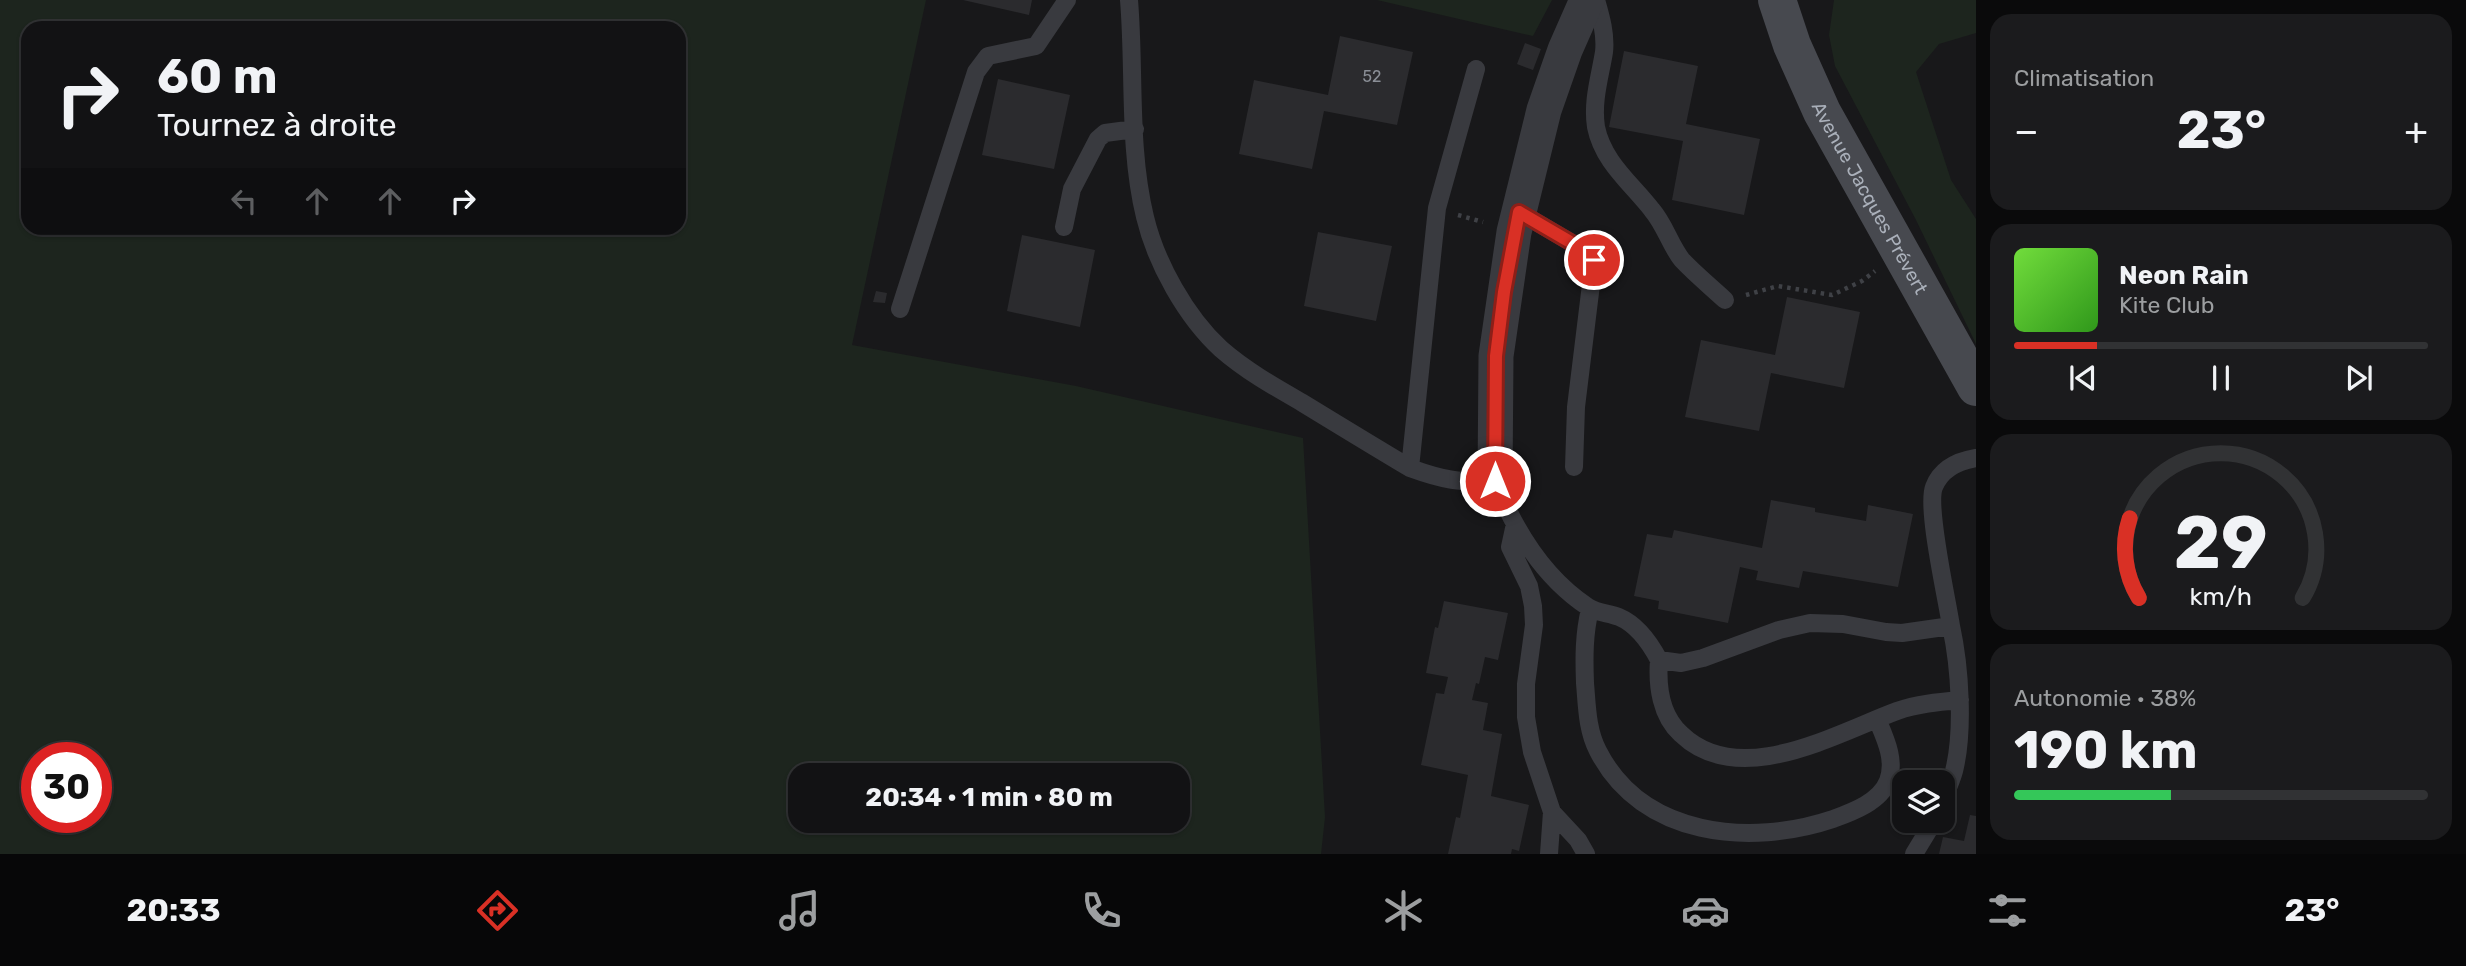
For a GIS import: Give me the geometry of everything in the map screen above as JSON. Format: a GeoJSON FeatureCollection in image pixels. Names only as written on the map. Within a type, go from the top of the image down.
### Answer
{"type":"FeatureCollection","features":[{"type":"Feature","properties":{"kind":"street"},"geometry":{"type":"LineString","coordinates":[[1495,481],[1496,356],[1517,222],[1554,78],[1587,0]]}},
{"type":"Feature","properties":{"kind":"street","name":"Avenue Jacques Prévert"},"geometry":{"type":"LineString","coordinates":[[1777,0],[1822,112],[1976,387]]}},
{"type":"Feature","properties":{"kind":"lane"},"geometry":{"type":"LineString","coordinates":[[900,309],[976,72],[988,56],[1036,46],[1067,0]]}},
{"type":"Feature","properties":{"kind":"lane"},"geometry":{"type":"LineString","coordinates":[[1129,0],[1135,129],[1144,216],[1155,253],[1176,291],[1219,347],[1245,368],[1410,468],[1463,483],[1495,481],[1508,514],[1549,571],[1590,609],[1621,618],[1651,645],[1659,660],[1657,680],[1663,706],[1674,727],[1692,745],[1714,754],[1758,757],[1782,753],[1840,736],[1877,719],[1919,705],[1960,700]]}},
{"type":"Feature","properties":{"kind":"lane"},"geometry":{"type":"LineString","coordinates":[[1596,0],[1602,22],[1604,51],[1595,105],[1596,126],[1602,145],[1623,178],[1654,212],[1681,258],[1725,300]]}},
{"type":"Feature","properties":{"kind":"lane"},"geometry":{"type":"LineString","coordinates":[[1410,468],[1437,208],[1476,69]]}},
{"type":"Feature","properties":{"kind":"lane"},"geometry":{"type":"LineString","coordinates":[[1064,227],[1072,189],[1098,139],[1105,134],[1135,129]]}},
{"type":"Feature","properties":{"kind":"lane"},"geometry":{"type":"LineString","coordinates":[[1517,222],[1589,253],[1594,260],[1576,407],[1574,467]]}},
{"type":"Feature","properties":{"kind":"lane"},"geometry":{"type":"LineString","coordinates":[[1954,770],[1960,700],[1956,649],[1934,525],[1933,489],[1940,476],[1958,461],[1976,458]]}},
{"type":"Feature","properties":{"kind":"lane"},"geometry":{"type":"LineString","coordinates":[[1515,524],[1510,547],[1530,586],[1533,615],[1526,684],[1526,717],[1532,752],[1552,812],[1553,828],[1549,854]]}},
{"type":"Feature","properties":{"kind":"lane"},"geometry":{"type":"LineString","coordinates":[[1590,609],[1584,632],[1584,661],[1590,728],[1598,750],[1614,775],[1636,797],[1661,814],[1691,827],[1729,833],[1773,834],[1844,815],[1874,800],[1888,782],[1890,764],[1888,743],[1877,719]]}},
{"type":"Feature","properties":{"kind":"lane"},"geometry":{"type":"LineString","coordinates":[[1659,660],[1681,663],[1703,658],[1779,630],[1810,623],[1843,624],[1886,632],[1951,626]]}},
{"type":"Feature","properties":{"kind":"lane"},"geometry":{"type":"LineString","coordinates":[[1552,812],[1578,840],[1586,854]]}},
{"type":"Feature","properties":{"kind":"lane"},"geometry":{"type":"LineString","coordinates":[[1914,854],[1927,833]]}},
{"type":"Feature","properties":{"kind":"path"},"geometry":{"type":"LineString","coordinates":[[1437,208],[1517,222]]}},
{"type":"Feature","properties":{"kind":"path"},"geometry":{"type":"LineString","coordinates":[[1725,300],[1778,286],[1832,295],[1862,281],[1877,270]]}},
{"type":"Feature","properties":{"kind":"shaded area"},"geometry":{"type":"Polygon","coordinates":[[[0,0],[926,0],[852,345],[1076,386],[1303,438],[1325,817],[1321,854],[0,854],[0,0]]]}},
{"type":"Feature","properties":{"kind":"shaded area"},"geometry":{"type":"Polygon","coordinates":[[[1377,0],[1552,0],[1533,36],[1377,0]]]}},
{"type":"Feature","properties":{"kind":"shaded area"},"geometry":{"type":"Polygon","coordinates":[[[1834,0],[1976,0],[1976,33],[1939,44],[1916,72],[1951,180],[1976,219],[1976,344],[1916,220],[1835,66],[1829,35],[1834,0]]]}},
{"type":"Feature","properties":{"kind":"building"},"geometry":{"type":"Polygon","coordinates":[[[963,0],[1032,0],[1029,15],[963,0]]]}},
{"type":"Feature","properties":{"kind":"building"},"geometry":{"type":"Polygon","coordinates":[[[1340,36],[1413,52],[1397,125],[1324,111],[1312,169],[1239,154],[1254,80],[1328,95],[1340,36]]]}},
{"type":"Feature","properties":{"kind":"building"},"geometry":{"type":"Polygon","coordinates":[[[1525,43],[1541,49],[1533,70],[1517,64],[1525,43]]]}},
{"type":"Feature","properties":{"kind":"building"},"geometry":{"type":"Polygon","coordinates":[[[1624,51],[1698,66],[1686,124],[1760,139],[1744,215],[1672,200],[1683,141],[1609,127],[1624,51]]]}},
{"type":"Feature","properties":{"kind":"building"},"geometry":{"type":"Polygon","coordinates":[[[998,79],[1070,95],[1054,169],[982,155],[998,79]]]}},
{"type":"Feature","properties":{"kind":"building"},"geometry":{"type":"Polygon","coordinates":[[[1318,232],[1392,246],[1376,321],[1304,306],[1318,232]]]}},
{"type":"Feature","properties":{"kind":"building"},"geometry":{"type":"Polygon","coordinates":[[[1022,235],[1095,250],[1080,327],[1007,311],[1022,235]]]}},
{"type":"Feature","properties":{"kind":"building"},"geometry":{"type":"Polygon","coordinates":[[[876,291],[887,293],[885,303],[873,302],[876,291]]]}},
{"type":"Feature","properties":{"kind":"building"},"geometry":{"type":"Polygon","coordinates":[[[1787,297],[1860,312],[1844,388],[1771,373],[1759,431],[1685,417],[1701,340],[1775,355],[1787,297]]]}},
{"type":"Feature","properties":{"kind":"building"},"geometry":{"type":"Polygon","coordinates":[[[1771,500],[1815,508],[1815,512],[1866,521],[1868,505],[1913,514],[1898,587],[1803,571],[1799,588],[1756,580],[1758,571],[1740,567],[1728,623],[1658,609],[1659,601],[1634,596],[1647,534],[1672,538],[1674,530],[1762,548],[1771,500]]]}},
{"type":"Feature","properties":{"kind":"building"},"geometry":{"type":"Polygon","coordinates":[[[1444,601],[1508,613],[1498,660],[1485,657],[1472,700],[1488,703],[1483,730],[1502,734],[1491,796],[1529,805],[1519,851],[1512,849],[1511,854],[1448,854],[1456,817],[1460,818],[1468,775],[1421,765],[1436,693],[1444,694],[1448,677],[1426,673],[1435,627],[1438,628],[1444,601]]]}},
{"type":"Feature","properties":{"kind":"building"},"geometry":{"type":"Polygon","coordinates":[[[1970,815],[1976,816],[1976,854],[1939,854],[1943,837],[1964,841],[1970,815]]]}},
{"type":"Feature","properties":{"kind":"route"},"geometry":{"type":"LineString","coordinates":[[1495,481],[1496,356],[1504,292],[1519,212],[1589,253],[1594,260]]}}]}
